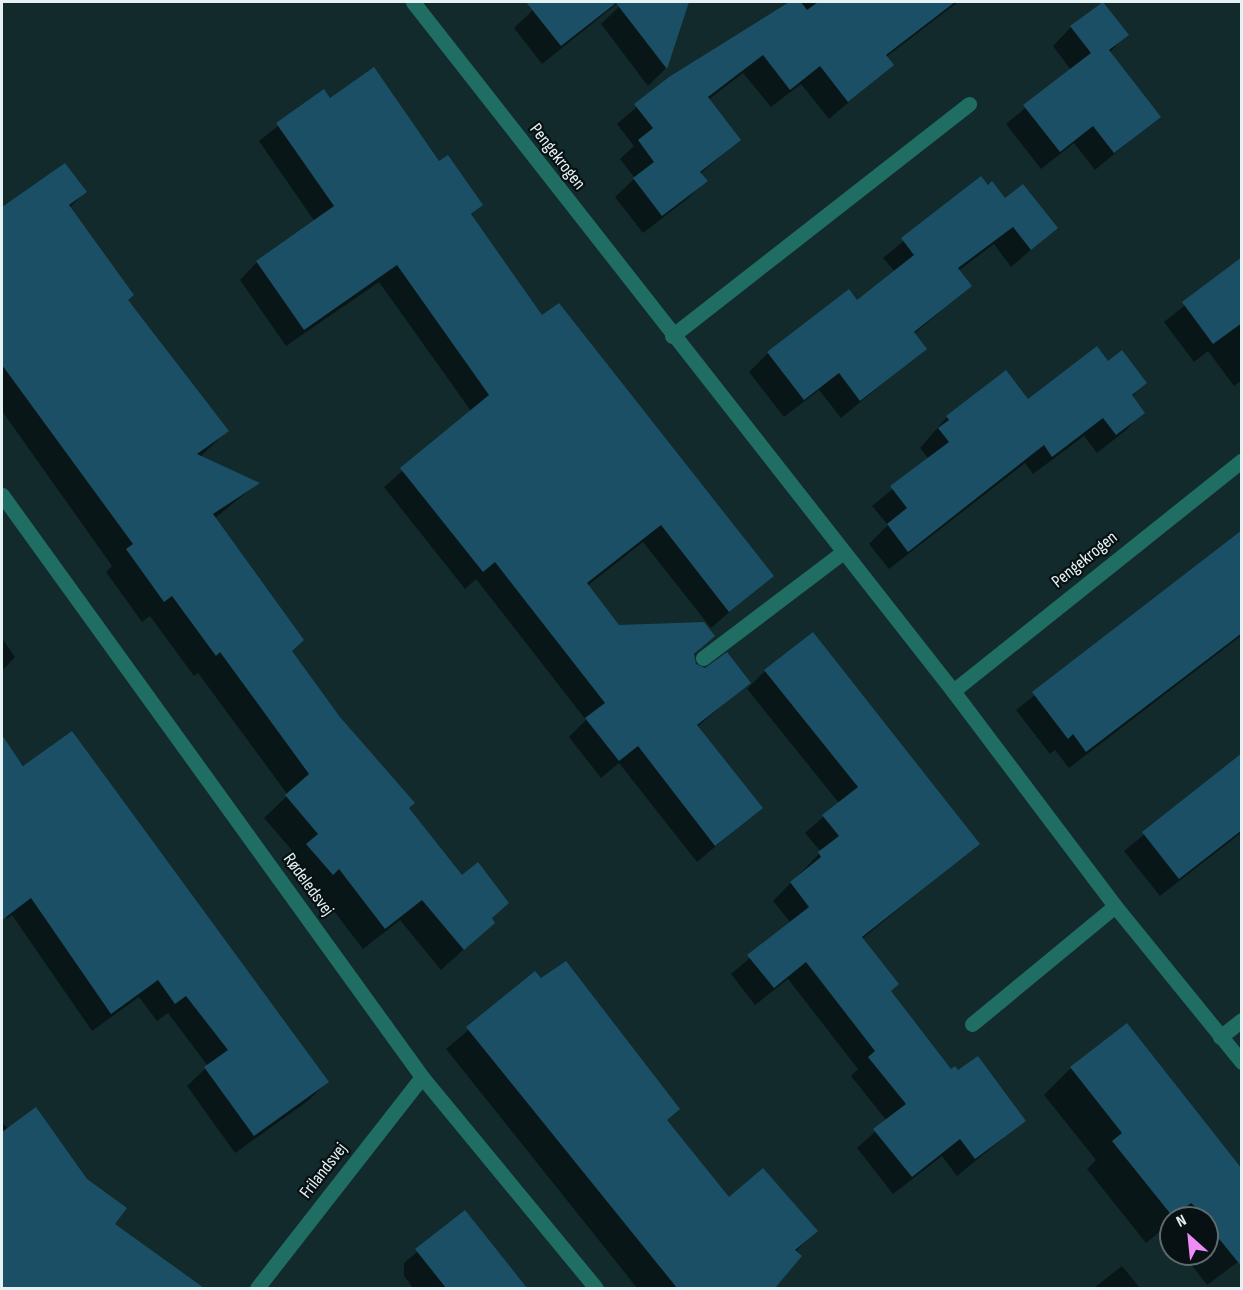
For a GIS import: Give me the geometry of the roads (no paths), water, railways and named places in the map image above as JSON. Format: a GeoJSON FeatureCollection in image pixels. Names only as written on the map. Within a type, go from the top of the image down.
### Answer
{"type":"FeatureCollection","features":[{"type":"Feature","properties":{"kind":"street","name":"Pengekrogen"},"geometry":{"type":"LineString","coordinates":[[413,2],[672,336],[953,691],[1115,906],[1242,1062]]}},
{"type":"Feature","properties":{"kind":"street"},"geometry":{"type":"LineString","coordinates":[[672,336],[969,104]]}},
{"type":"Feature","properties":{"kind":"street","name":"Pengekrogen"},"geometry":{"type":"LineString","coordinates":[[953,691],[1242,460]]}},
{"type":"Feature","properties":{"kind":"street","name":"Rødeledsvej"},"geometry":{"type":"LineString","coordinates":[[2,495],[422,1077],[596,1288]]}},
{"type":"Feature","properties":{"kind":"street"},"geometry":{"type":"LineString","coordinates":[[703,658],[843,552]]}},
{"type":"Feature","properties":{"kind":"street"},"geometry":{"type":"LineString","coordinates":[[972,1024],[1115,906]]}},
{"type":"Feature","properties":{"kind":"street"},"geometry":{"type":"LineString","coordinates":[[1220,1037],[1242,1020]]}},
{"type":"Feature","properties":{"kind":"street","name":"Frilandsvej"},"geometry":{"type":"LineString","coordinates":[[257,1288],[422,1077]]}}]}
